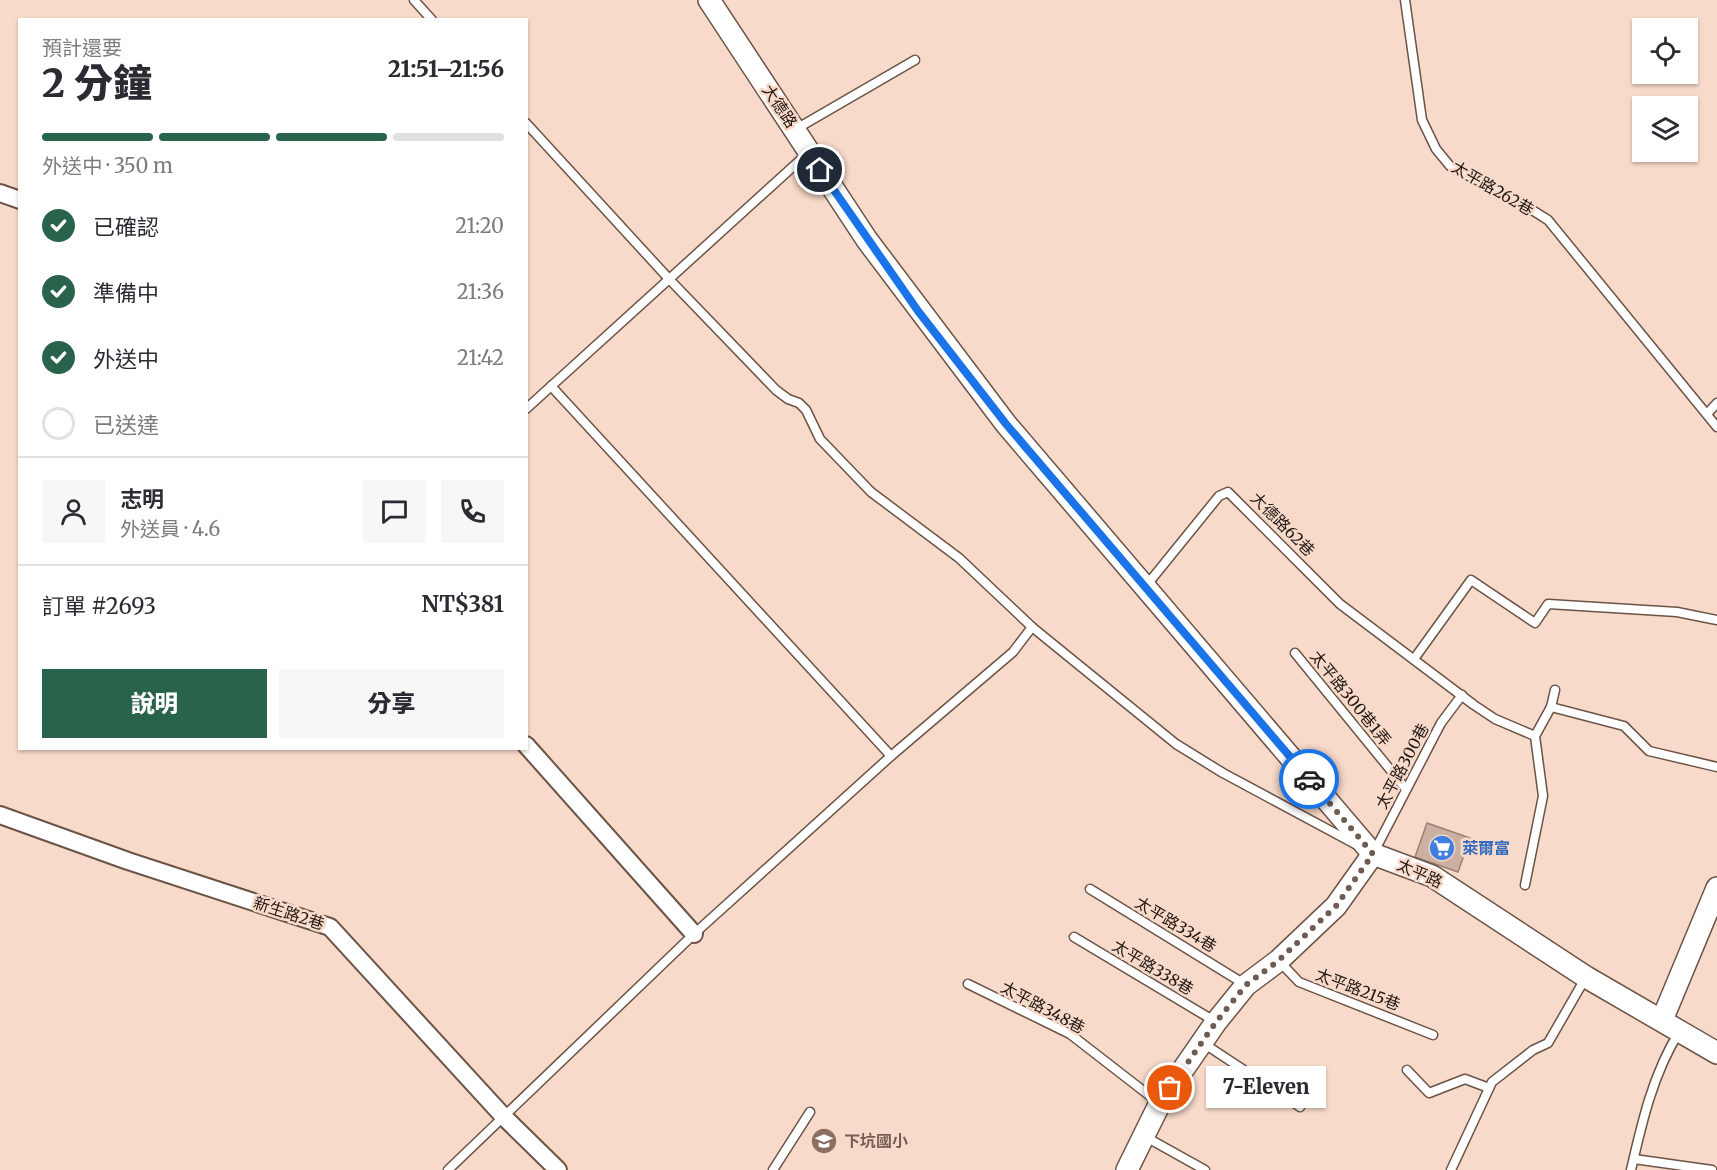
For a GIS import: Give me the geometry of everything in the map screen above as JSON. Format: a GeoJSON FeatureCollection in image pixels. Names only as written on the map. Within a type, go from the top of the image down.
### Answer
{"type":"FeatureCollection","features":[{"type":"Feature","properties":{"kind":"street","name":"大德路"},"geometry":{"type":"LineString","coordinates":[[708,0],[880,258],[984,396],[1373,854]]}},
{"type":"Feature","properties":{"kind":"street"},"geometry":{"type":"LineString","coordinates":[[0,193],[18,199]]}},
{"type":"Feature","properties":{"kind":"street"},"geometry":{"type":"LineString","coordinates":[[528,747],[694,934]]}},
{"type":"Feature","properties":{"kind":"street","name":"新生路2巷"},"geometry":{"type":"LineString","coordinates":[[0,815],[128,861],[330,927],[504,1118],[558,1170]]}},
{"type":"Feature","properties":{"kind":"street"},"geometry":{"type":"LineString","coordinates":[[1127,1170],[1160,1103],[1216,1022],[1246,985],[1278,961],[1336,906],[1373,854]]}},
{"type":"Feature","properties":{"kind":"street","name":"太平路"},"geometry":{"type":"LineString","coordinates":[[1373,854],[1432,876],[1586,977],[1717,1053]]}},
{"type":"Feature","properties":{"kind":"street"},"geometry":{"type":"LineString","coordinates":[[1662,1020],[1717,888]]}},
{"type":"Feature","properties":{"kind":"lane"},"geometry":{"type":"LineString","coordinates":[[414,0],[430,18]]}},
{"type":"Feature","properties":{"kind":"lane","name":"太平路262巷"},"geometry":{"type":"LineString","coordinates":[[1405,0],[1422,120],[1436,149],[1450,166],[1521,203],[1548,220],[1717,427]]}},
{"type":"Feature","properties":{"kind":"lane"},"geometry":{"type":"LineString","coordinates":[[796,129],[915,60]]}},
{"type":"Feature","properties":{"kind":"lane"},"geometry":{"type":"LineString","coordinates":[[528,125],[669,280],[776,390],[788,399],[799,403],[806,410],[820,439],[871,492],[959,558],[1032,627],[1176,744],[1222,773],[1373,854]]}},
{"type":"Feature","properties":{"kind":"lane"},"geometry":{"type":"LineString","coordinates":[[528,408],[808,153]]}},
{"type":"Feature","properties":{"kind":"lane"},"geometry":{"type":"LineString","coordinates":[[551,386],[891,756]]}},
{"type":"Feature","properties":{"kind":"lane"},"geometry":{"type":"LineString","coordinates":[[1707,414],[1717,403]]}},
{"type":"Feature","properties":{"kind":"lane","name":"大德路62巷"},"geometry":{"type":"LineString","coordinates":[[1145,587],[1219,496],[1228,492],[1340,604],[1414,659]]}},
{"type":"Feature","properties":{"kind":"lane"},"geometry":{"type":"LineString","coordinates":[[1535,736],[1495,719],[1414,659],[1471,580],[1535,623],[1548,604],[1677,612],[1717,620]]}},
{"type":"Feature","properties":{"kind":"lane"},"geometry":{"type":"LineString","coordinates":[[448,1170],[694,934],[891,756],[1013,652],[1032,627]]}},
{"type":"Feature","properties":{"kind":"lane","name":"太平路300巷1弄"},"geometry":{"type":"LineString","coordinates":[[1295,653],[1406,789]]}},
{"type":"Feature","properties":{"kind":"lane"},"geometry":{"type":"LineString","coordinates":[[1525,885],[1543,796],[1535,736],[1551,707],[1555,690]]}},
{"type":"Feature","properties":{"kind":"lane","name":"太平路300巷"},"geometry":{"type":"LineString","coordinates":[[1373,854],[1441,723],[1462,695]]}},
{"type":"Feature","properties":{"kind":"lane"},"geometry":{"type":"LineString","coordinates":[[1551,707],[1624,726],[1649,751],[1717,767]]}},
{"type":"Feature","properties":{"kind":"lane","name":"太平路334巷"},"geometry":{"type":"LineString","coordinates":[[1090,889],[1246,985]]}},
{"type":"Feature","properties":{"kind":"lane","name":"太平路338巷"},"geometry":{"type":"LineString","coordinates":[[1074,937],[1216,1022]]}},
{"type":"Feature","properties":{"kind":"lane","name":"太平路215巷"},"geometry":{"type":"LineString","coordinates":[[1278,961],[1299,982],[1434,1035]]}},
{"type":"Feature","properties":{"kind":"lane"},"geometry":{"type":"LineString","coordinates":[[1451,1170],[1492,1082],[1533,1050],[1548,1043],[1586,977]]}},
{"type":"Feature","properties":{"kind":"lane","name":"太平路348巷"},"geometry":{"type":"LineString","coordinates":[[968,984],[1070,1034],[1160,1103]]}},
{"type":"Feature","properties":{"kind":"lane"},"geometry":{"type":"LineString","coordinates":[[1631,1170],[1644,1111],[1668,1049],[1680,1031]]}},
{"type":"Feature","properties":{"kind":"lane"},"geometry":{"type":"LineString","coordinates":[[1202,1043],[1300,1107]]}},
{"type":"Feature","properties":{"kind":"lane"},"geometry":{"type":"LineString","coordinates":[[1407,1070],[1429,1093],[1465,1079],[1489,1088]]}},
{"type":"Feature","properties":{"kind":"lane"},"geometry":{"type":"LineString","coordinates":[[773,1170],[810,1112]]}},
{"type":"Feature","properties":{"kind":"lane"},"geometry":{"type":"LineString","coordinates":[[1144,1135],[1205,1170]]}},
{"type":"Feature","properties":{"kind":"lane"},"geometry":{"type":"LineString","coordinates":[[1634,1159],[1712,1170]]}},
{"type":"Feature","properties":{"kind":"building","name":"萊爾富"},"geometry":{"type":"Polygon","coordinates":[[[1427,823],[1470,838],[1458,872],[1415,857],[1427,823]]]}},
{"type":"Feature","properties":{"kind":"way so far"},"geometry":{"type":"LineString","coordinates":[[1170,1088],[1216,1022],[1246,985],[1278,961],[1336,906],[1373,854],[1309,779]]}},
{"type":"Feature","properties":{"kind":"place","name":"萊爾富"},"geometry":{"type":"Point","coordinates":[1442,848]}},
{"type":"Feature","properties":{"kind":"place","name":"7-Eleven"},"geometry":{"type":"Point","coordinates":[1170,1088]}},
{"type":"Feature","properties":{"kind":"place","name":"下坑國小"},"geometry":{"type":"Point","coordinates":[824,1141]}},
{"type":"Feature","properties":{"kind":"route"},"geometry":{"type":"LineString","coordinates":[[820,170],[918,311],[1006,424],[1309,779]]}}]}
